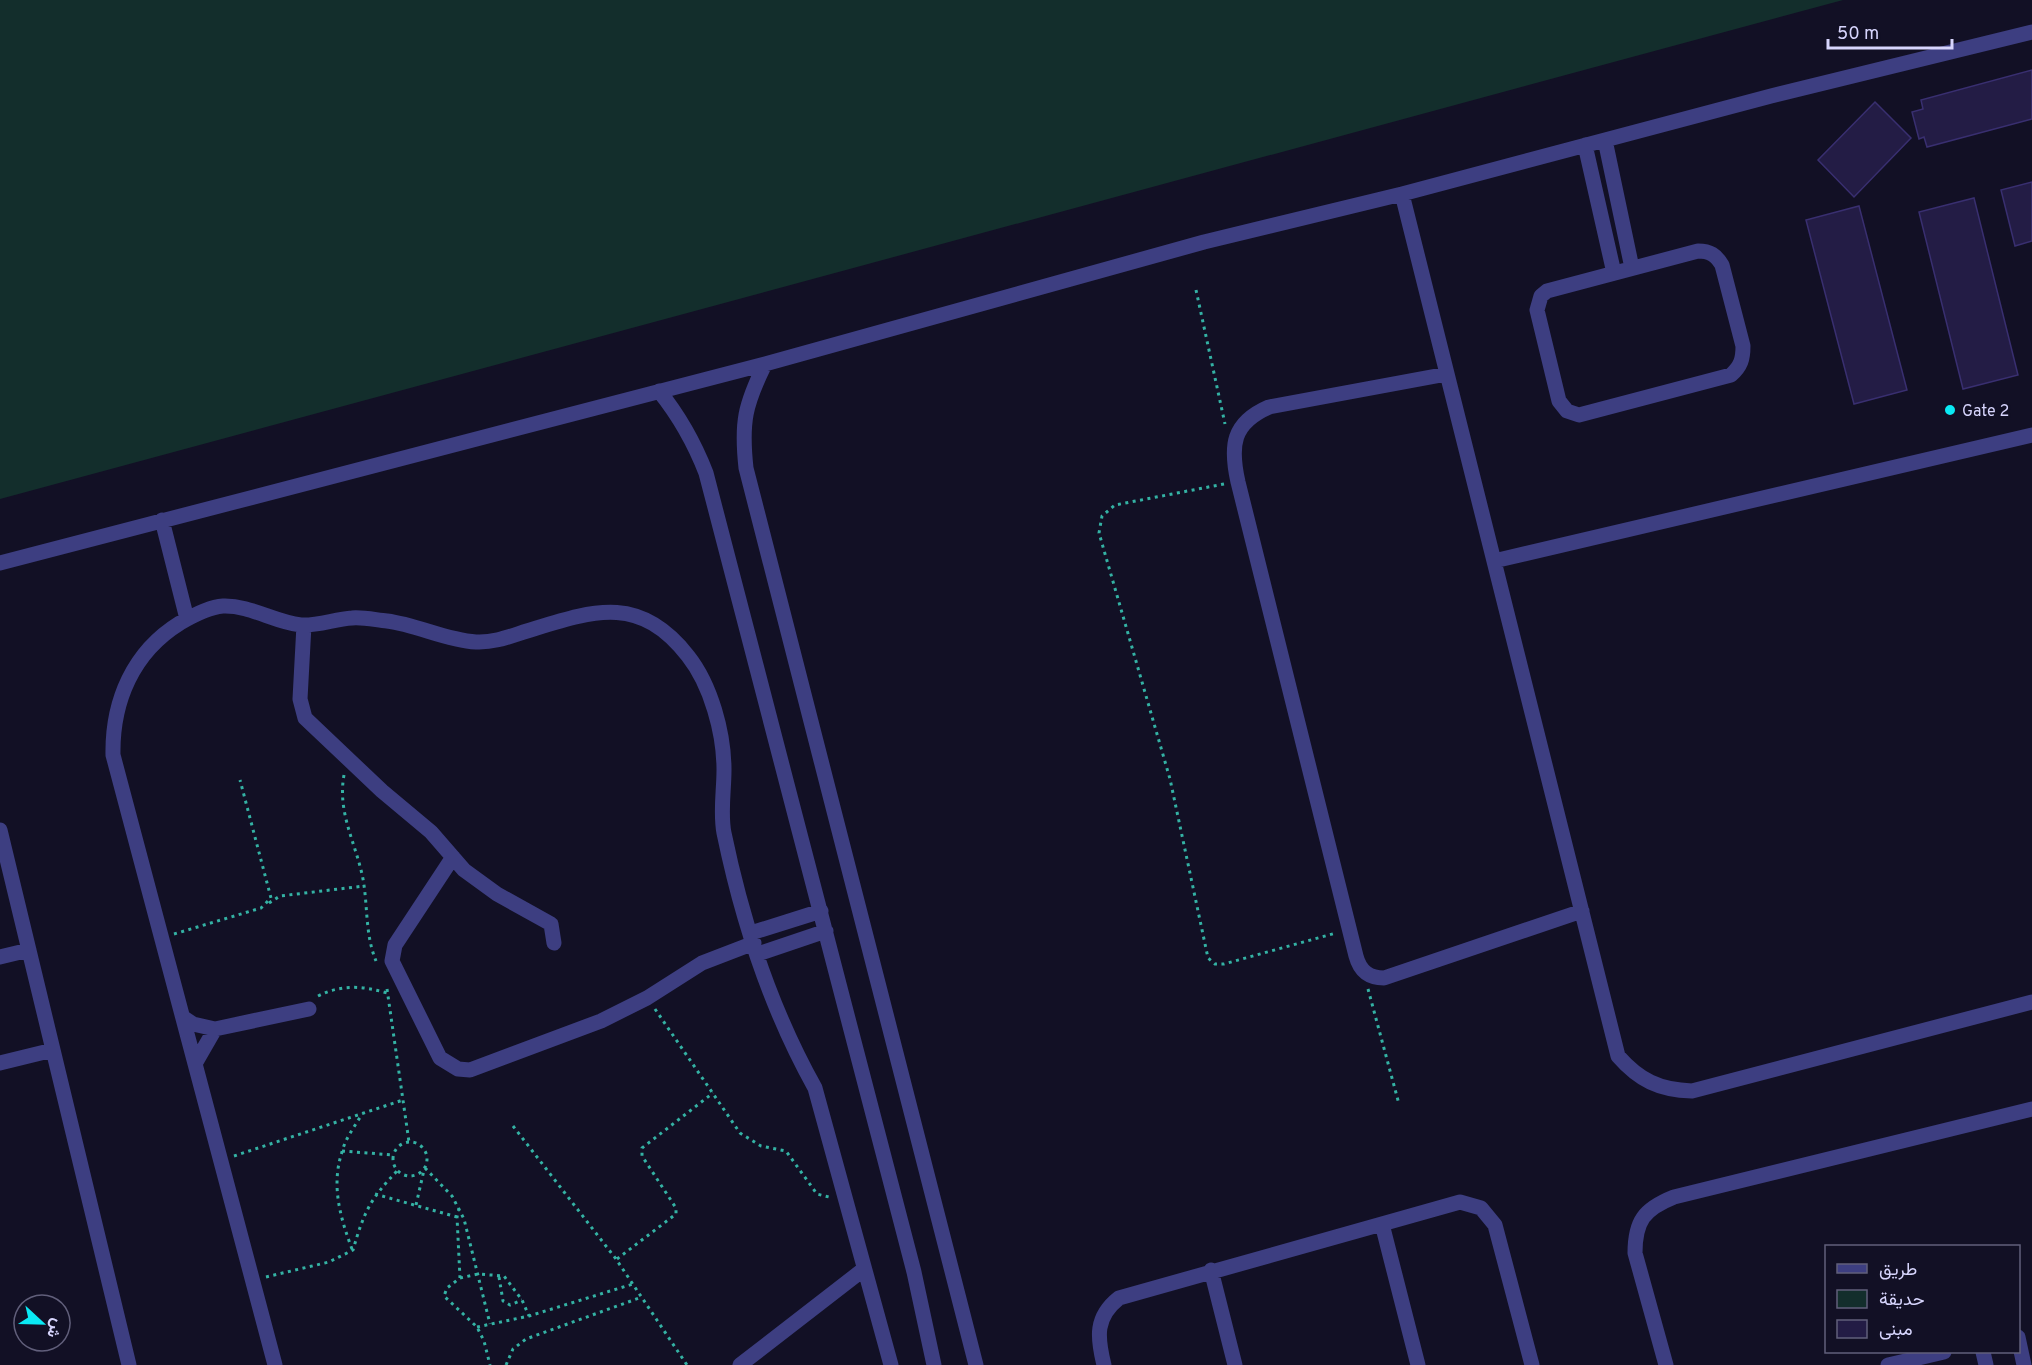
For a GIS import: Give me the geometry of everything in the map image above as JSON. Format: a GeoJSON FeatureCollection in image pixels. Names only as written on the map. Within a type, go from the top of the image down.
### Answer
{"type":"FeatureCollection","features":[{"type":"Feature","properties":{"kind":"street"},"geometry":{"type":"LineString","coordinates":[[0,562],[765,363],[1204,242],[1402,194],[1585,145],[2032,32]]}},
{"type":"Feature","properties":{"kind":"street"},"geometry":{"type":"LineString","coordinates":[[1605,140],[1632,268]]}},
{"type":"Feature","properties":{"kind":"street"},"geometry":{"type":"LineString","coordinates":[[1585,145],[1614,273]]}},
{"type":"Feature","properties":{"kind":"street"},"geometry":{"type":"LineString","coordinates":[[1402,194],[1618,1056],[1632,1072],[1650,1084],[1670,1090],[1692,1091],[2032,1002]]}},
{"type":"Feature","properties":{"kind":"street"},"geometry":{"type":"LineString","coordinates":[[1698,251],[1708,251],[1717,256],[1722,265],[1743,346],[1743,357],[1731,375],[1579,415],[1573,414],[1559,401],[1537,310],[1538,303],[1547,291],[1614,273],[1698,251]]}},
{"type":"Feature","properties":{"kind":"street"},"geometry":{"type":"LineString","coordinates":[[765,363],[749,396],[742,432],[746,468],[976,1365]]}},
{"type":"Feature","properties":{"kind":"street"},"geometry":{"type":"LineString","coordinates":[[1447,374],[1269,407],[1246,422],[1236,437],[1232,455],[1349,929],[1358,964],[1369,975],[1384,978],[1582,911]]}},
{"type":"Feature","properties":{"kind":"street"},"geometry":{"type":"LineString","coordinates":[[659,391],[679,416],[695,443],[706,473],[914,1272],[934,1365]]}},
{"type":"Feature","properties":{"kind":"street"},"geometry":{"type":"LineString","coordinates":[[1494,561],[2032,435]]}},
{"type":"Feature","properties":{"kind":"street"},"geometry":{"type":"LineString","coordinates":[[162,520],[187,619]]}},
{"type":"Feature","properties":{"kind":"street"},"geometry":{"type":"LineString","coordinates":[[275,1365],[113,755],[113,736],[119,701],[134,668],[157,640],[187,619],[221,606],[242,607],[285,622],[304,625],[353,618],[388,621],[453,640],[480,642],[607,610],[636,616],[660,629],[689,657],[708,692],[723,747],[723,828],[754,944],[793,1049],[814,1088],[891,1365]]}},
{"type":"Feature","properties":{"kind":"street"},"geometry":{"type":"LineString","coordinates":[[304,625],[301,708],[305,718],[431,832],[480,884],[551,924],[554,943]]}},
{"type":"Feature","properties":{"kind":"street"},"geometry":{"type":"LineString","coordinates":[[0,830],[129,1365]]}},
{"type":"Feature","properties":{"kind":"street"},"geometry":{"type":"LineString","coordinates":[[453,857],[395,945],[392,961],[435,1047],[447,1064],[458,1069],[480,1068],[601,1022],[647,998],[712,958],[754,944],[821,911]]}},
{"type":"Feature","properties":{"kind":"street"},"geometry":{"type":"LineString","coordinates":[[754,944],[826,931]]}},
{"type":"Feature","properties":{"kind":"street"},"geometry":{"type":"LineString","coordinates":[[0,957],[29,950]]}},
{"type":"Feature","properties":{"kind":"street"},"geometry":{"type":"LineString","coordinates":[[184,1018],[194,1024],[214,1029],[302,1011]]}},
{"type":"Feature","properties":{"kind":"street"},"geometry":{"type":"LineString","coordinates":[[196,1062],[214,1029]]}},
{"type":"Feature","properties":{"kind":"street"},"geometry":{"type":"LineString","coordinates":[[0,1063],[53,1050]]}},
{"type":"Feature","properties":{"kind":"street"},"geometry":{"type":"LineString","coordinates":[[1666,1365],[1635,1253],[1635,1234],[1643,1217],[1656,1204],[1674,1197],[2032,1109]]}},
{"type":"Feature","properties":{"kind":"street"},"geometry":{"type":"LineString","coordinates":[[1104,1365],[1098,1342],[1098,1330],[1102,1317],[1110,1305],[1119,1298],[1210,1270],[1460,1202],[1471,1203],[1489,1216],[1495,1225],[1532,1365]]}},
{"type":"Feature","properties":{"kind":"street"},"geometry":{"type":"LineString","coordinates":[[1382,1224],[1418,1365]]}},
{"type":"Feature","properties":{"kind":"street"},"geometry":{"type":"LineString","coordinates":[[740,1365],[864,1269]]}},
{"type":"Feature","properties":{"kind":"street"},"geometry":{"type":"LineString","coordinates":[[1210,1270],[1235,1365]]}},
{"type":"Feature","properties":{"kind":"street"},"geometry":{"type":"LineString","coordinates":[[2020,1341],[2024,1365]]}},
{"type":"Feature","properties":{"kind":"street"},"geometry":{"type":"LineString","coordinates":[[1888,1365],[1940,1353]]}},
{"type":"Feature","properties":{"kind":"path"},"geometry":{"type":"LineString","coordinates":[[1196,290],[1232,455]]}},
{"type":"Feature","properties":{"kind":"path"},"geometry":{"type":"LineString","coordinates":[[1238,482],[1115,505],[1102,516],[1099,533],[1170,779],[1208,958],[1215,964],[1224,964],[1349,929]]}},
{"type":"Feature","properties":{"kind":"path"},"geometry":{"type":"LineString","coordinates":[[349,759],[342,784],[343,812],[364,886],[366,926],[378,966]]}},
{"type":"Feature","properties":{"kind":"path"},"geometry":{"type":"LineString","coordinates":[[240,780],[270,891],[267,904]]}},
{"type":"Feature","properties":{"kind":"path"},"geometry":{"type":"LineString","coordinates":[[162,937],[267,904],[280,896],[364,886]]}},
{"type":"Feature","properties":{"kind":"path"},"geometry":{"type":"LineString","coordinates":[[1363,970],[1399,1104]]}},
{"type":"Feature","properties":{"kind":"path"},"geometry":{"type":"LineString","coordinates":[[387,986],[409,1142]]}},
{"type":"Feature","properties":{"kind":"path"},"geometry":{"type":"LineString","coordinates":[[302,1011],[320,996],[348,987],[368,987],[387,993]]}},
{"type":"Feature","properties":{"kind":"path"},"geometry":{"type":"LineString","coordinates":[[647,998],[740,1133],[761,1146],[786,1152],[817,1194],[829,1198],[843,1188]]}},
{"type":"Feature","properties":{"kind":"path"},"geometry":{"type":"LineString","coordinates":[[616,1259],[676,1214],[676,1208],[642,1156],[642,1148],[713,1093]]}},
{"type":"Feature","properties":{"kind":"path"},"geometry":{"type":"LineString","coordinates":[[221,1160],[403,1100]]}},
{"type":"Feature","properties":{"kind":"path"},"geometry":{"type":"LineString","coordinates":[[353,1250],[340,1219],[336,1185],[342,1151],[362,1114]]}},
{"type":"Feature","properties":{"kind":"path"},"geometry":{"type":"LineString","coordinates":[[513,1126],[616,1259],[687,1365]]}},
{"type":"Feature","properties":{"kind":"path"},"geometry":{"type":"LineString","coordinates":[[393,1155],[401,1144],[409,1142],[420,1144],[424,1149],[427,1162],[416,1205]]}},
{"type":"Feature","properties":{"kind":"path"},"geometry":{"type":"LineString","coordinates":[[342,1151],[393,1155]]}},
{"type":"Feature","properties":{"kind":"path"},"geometry":{"type":"LineString","coordinates":[[393,1155],[398,1170],[407,1176],[414,1175],[424,1168]]}},
{"type":"Feature","properties":{"kind":"path"},"geometry":{"type":"LineString","coordinates":[[424,1168],[452,1196],[459,1208],[468,1230],[490,1324]]}},
{"type":"Feature","properties":{"kind":"path"},"geometry":{"type":"LineString","coordinates":[[253,1281],[329,1262],[353,1250],[365,1210],[375,1193],[398,1170]]}},
{"type":"Feature","properties":{"kind":"path"},"geometry":{"type":"LineString","coordinates":[[375,1193],[457,1217]]}},
{"type":"Feature","properties":{"kind":"path"},"geometry":{"type":"LineString","coordinates":[[459,1208],[457,1217],[460,1278]]}},
{"type":"Feature","properties":{"kind":"path"},"geometry":{"type":"LineString","coordinates":[[489,1364],[477,1327],[445,1299],[447,1288],[460,1278],[478,1274],[504,1276],[522,1300],[529,1316]]}},
{"type":"Feature","properties":{"kind":"path"},"geometry":{"type":"LineString","coordinates":[[499,1277],[503,1301],[510,1305],[522,1300]]}},
{"type":"Feature","properties":{"kind":"path"},"geometry":{"type":"LineString","coordinates":[[477,1327],[529,1316],[633,1284]]}},
{"type":"Feature","properties":{"kind":"path"},"geometry":{"type":"LineString","coordinates":[[506,1365],[513,1349],[526,1339],[642,1297]]}},
{"type":"Feature","properties":{"kind":"green space"},"geometry":{"type":"Polygon","coordinates":[[[0,0],[1843,0],[0,499],[0,0]]]}},
{"type":"Feature","properties":{"kind":"building"},"geometry":{"type":"Polygon","coordinates":[[[2032,70],[2032,119],[1927,147],[1924,137],[1919,139],[1912,112],[1923,109],[1921,100],[2032,70]]]}},
{"type":"Feature","properties":{"kind":"building"},"geometry":{"type":"Polygon","coordinates":[[[1875,102],[1911,138],[1854,197],[1818,160],[1875,102]]]}},
{"type":"Feature","properties":{"kind":"building"},"geometry":{"type":"Polygon","coordinates":[[[2032,182],[2032,241],[2015,246],[2001,190],[2032,182]]]}},
{"type":"Feature","properties":{"kind":"building"},"geometry":{"type":"Polygon","coordinates":[[[1974,198],[2018,375],[1963,389],[1919,212],[1974,198]]]}},
{"type":"Feature","properties":{"kind":"building"},"geometry":{"type":"Polygon","coordinates":[[[1859,206],[1907,390],[1854,404],[1806,220],[1859,206]]]}},
{"type":"Feature","properties":{"kind":"place","name":"Gate 2"},"geometry":{"type":"Point","coordinates":[1950,410]}}]}
